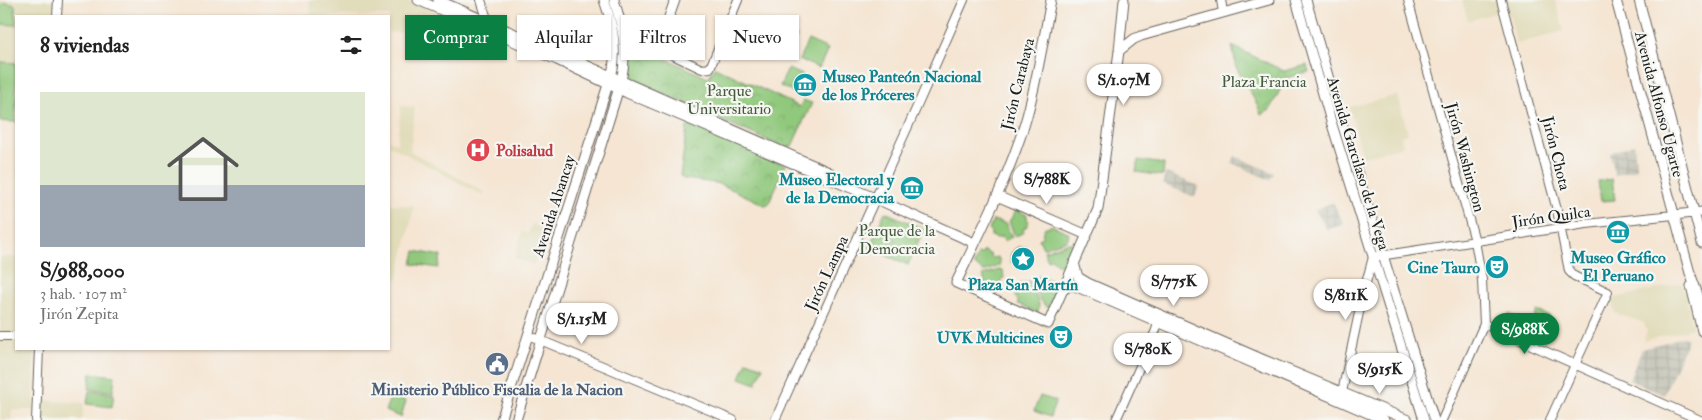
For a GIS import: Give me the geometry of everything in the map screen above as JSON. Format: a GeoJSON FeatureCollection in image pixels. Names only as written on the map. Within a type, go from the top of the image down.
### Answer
{"type":"FeatureCollection","features":[{"type":"Feature","properties":{"kind":"main road"},"geometry":{"type":"LineString","coordinates":[[418,0],[557,60],[610,80]]}},
{"type":"Feature","properties":{"kind":"main road"},"geometry":{"type":"LineString","coordinates":[[438,0],[472,15]]}},
{"type":"Feature","properties":{"kind":"main road","name":"Avenida Abancay"},"geometry":{"type":"LineString","coordinates":[[501,420],[610,80],[615,45],[612,24],[604,0]]}},
{"type":"Feature","properties":{"kind":"main road","name":"Avenida Abancay"},"geometry":{"type":"LineString","coordinates":[[614,0],[621,22]]}},
{"type":"Feature","properties":{"kind":"main road"},"geometry":{"type":"LineString","coordinates":[[670,15],[675,0]]}},
{"type":"Feature","properties":{"kind":"main road","name":"Jirón Carabaya"},"geometry":{"type":"LineString","coordinates":[[1051,0],[1025,121],[1014,154],[981,232],[956,283],[1048,324],[1061,293]]}},
{"type":"Feature","properties":{"kind":"main road"},"geometry":{"type":"LineString","coordinates":[[1061,293],[1098,209],[1102,191],[1120,51],[1124,0]]}},
{"type":"Feature","properties":{"kind":"main road"},"geometry":{"type":"LineString","coordinates":[[1120,51],[1134,39],[1141,36],[1269,0]]}},
{"type":"Feature","properties":{"kind":"main road","name":"Avenida Garcilaso de la Vega"},"geometry":{"type":"LineString","coordinates":[[1296,0],[1320,86],[1424,420]]}},
{"type":"Feature","properties":{"kind":"main road","name":"Avenida Garcilaso de la Vega"},"geometry":{"type":"LineString","coordinates":[[1306,0],[1323,62],[1438,420]]}},
{"type":"Feature","properties":{"kind":"main road","name":"Avenida Garcilaso de la Vega"},"geometry":{"type":"LineString","coordinates":[[1311,0],[1434,420]]}},
{"type":"Feature","properties":{"kind":"main road","name":"Avenida Alfonso Ugarte"},"geometry":{"type":"LineString","coordinates":[[1616,0],[1690,274],[1702,306]]}},
{"type":"Feature","properties":{"kind":"main road","name":"Avenida Alfonso Ugarte"},"geometry":{"type":"LineString","coordinates":[[1639,0],[1698,212],[1702,243]]}},
{"type":"Feature","properties":{"kind":"main road"},"geometry":{"type":"LineString","coordinates":[[507,31],[620,85],[877,196],[970,234],[975,235],[981,232]]}},
{"type":"Feature","properties":{"kind":"main road","name":"Avenida Abancay"},"geometry":{"type":"LineString","coordinates":[[516,420],[620,85],[625,60]]}},
{"type":"Feature","properties":{"kind":"main road"},"geometry":{"type":"LineString","coordinates":[[877,196],[970,241],[974,246]]}},
{"type":"Feature","properties":{"kind":"main road"},"geometry":{"type":"LineString","coordinates":[[997,196],[1087,235]]}},
{"type":"Feature","properties":{"kind":"main road"},"geometry":{"type":"LineString","coordinates":[[1674,215],[1698,212]]}},
{"type":"Feature","properties":{"kind":"main road"},"geometry":{"type":"LineString","coordinates":[[1074,263],[1077,274],[1082,280],[1160,318],[1341,397],[1384,420]]}},
{"type":"Feature","properties":{"kind":"main road","name":"Avenida Alfonso Ugarte"},"geometry":{"type":"LineString","coordinates":[[1690,274],[1692,293],[1702,331]]}},
{"type":"Feature","properties":{"kind":"main road"},"geometry":{"type":"LineString","coordinates":[[1061,293],[1066,287],[1075,286],[1160,318]]}},
{"type":"Feature","properties":{"kind":"main road"},"geometry":{"type":"LineString","coordinates":[[1341,397],[1408,420]]}},
{"type":"Feature","properties":{"kind":"street"},"geometry":{"type":"LineString","coordinates":[[57,15],[58,0]]}},
{"type":"Feature","properties":{"kind":"street"},"geometry":{"type":"LineString","coordinates":[[481,0],[486,15]]}},
{"type":"Feature","properties":{"kind":"street"},"geometry":{"type":"LineString","coordinates":[[683,60],[702,69],[710,68],[738,0]]}},
{"type":"Feature","properties":{"kind":"street","name":"Jirón Lampa"},"geometry":{"type":"LineString","coordinates":[[775,420],[964,0]]}},
{"type":"Feature","properties":{"kind":"street"},"geometry":{"type":"LineString","coordinates":[[1221,0],[1223,12]]}},
{"type":"Feature","properties":{"kind":"street","name":"Jirón Washington"},"geometry":{"type":"LineString","coordinates":[[1408,0],[1475,241],[1482,280],[1484,324]]}},
{"type":"Feature","properties":{"kind":"street","name":"Jirón Chota"},"geometry":{"type":"LineString","coordinates":[[1501,0],[1532,110],[1561,228],[1569,272],[1608,292],[1576,365]]}},
{"type":"Feature","properties":{"kind":"street","name":"Jirón Quilca"},"geometry":{"type":"LineString","coordinates":[[1373,257],[1561,228],[1674,215]]}},
{"type":"Feature","properties":{"kind":"street"},"geometry":{"type":"LineString","coordinates":[[1341,397],[1363,294],[1373,257]]}},
{"type":"Feature","properties":{"kind":"street"},"geometry":{"type":"LineString","coordinates":[[1116,420],[1160,318]]}},
{"type":"Feature","properties":{"kind":"street"},"geometry":{"type":"LineString","coordinates":[[1442,420],[1484,324],[1700,420]]}},
{"type":"Feature","properties":{"kind":"street"},"geometry":{"type":"LineString","coordinates":[[528,335],[733,420]]}},
{"type":"Feature","properties":{"kind":"street"},"geometry":{"type":"LineString","coordinates":[[0,336],[15,336]]}},
{"type":"Feature","properties":{"kind":"street"},"geometry":{"type":"LineString","coordinates":[[36,420],[39,350]]}},
{"type":"Feature","properties":{"kind":"street"},"geometry":{"type":"LineString","coordinates":[[1550,420],[1576,365]]}},
{"type":"Feature","properties":{"kind":"shaded area"},"geometry":{"type":"Polygon","coordinates":[[[0,0],[54,0],[53,15],[15,15],[15,123],[0,123],[0,0]]]}},
{"type":"Feature","properties":{"kind":"shaded area"},"geometry":{"type":"Polygon","coordinates":[[[309,0],[405,0],[444,15],[405,15],[405,32],[390,33],[390,15],[311,15],[309,0]]]}},
{"type":"Feature","properties":{"kind":"shaded area"},"geometry":{"type":"Polygon","coordinates":[[[1462,0],[1499,0],[1502,11],[1468,21],[1462,0]]]}},
{"type":"Feature","properties":{"kind":"shaded area"},"geometry":{"type":"Polygon","coordinates":[[[1505,0],[1555,0],[1564,31],[1517,44],[1505,0]]]}},
{"type":"Feature","properties":{"kind":"shaded area"},"geometry":{"type":"Polygon","coordinates":[[[1398,95],[1408,134],[1401,136],[1403,146],[1363,157],[1349,107],[1398,95]]]}},
{"type":"Feature","properties":{"kind":"shaded area"},"geometry":{"type":"Polygon","coordinates":[[[401,106],[415,107],[410,151],[486,193],[482,195],[390,146],[390,140],[397,144],[401,106]]]}},
{"type":"Feature","properties":{"kind":"shaded area"},"geometry":{"type":"Polygon","coordinates":[[[1634,144],[1636,169],[1615,175],[1610,153],[1634,144]]]}},
{"type":"Feature","properties":{"kind":"shaded area"},"geometry":{"type":"Polygon","coordinates":[[[1235,156],[1274,173],[1270,180],[1232,163],[1235,156]]]}},
{"type":"Feature","properties":{"kind":"shaded area"},"geometry":{"type":"Polygon","coordinates":[[[1166,173],[1199,186],[1195,197],[1162,184],[1166,173]]]}},
{"type":"Feature","properties":{"kind":"shaded area"},"geometry":{"type":"Polygon","coordinates":[[[1333,202],[1344,224],[1327,230],[1315,210],[1333,202]]]}},
{"type":"Feature","properties":{"kind":"shaded area"},"geometry":{"type":"Polygon","coordinates":[[[390,203],[414,206],[398,280],[390,277],[390,203]]]}},
{"type":"Feature","properties":{"kind":"shaded area"},"geometry":{"type":"Polygon","coordinates":[[[532,224],[543,229],[534,265],[515,258],[522,232],[528,234],[532,224]]]}},
{"type":"Feature","properties":{"kind":"shaded area"},"geometry":{"type":"Polygon","coordinates":[[[0,257],[15,257],[15,333],[0,332],[0,257]]]}},
{"type":"Feature","properties":{"kind":"shaded area"},"geometry":{"type":"Polygon","coordinates":[[[1681,283],[1686,293],[1693,328],[1644,341],[1647,331],[1644,323],[1615,313],[1611,299],[1681,283]]]}},
{"type":"Feature","properties":{"kind":"shaded area"},"geometry":{"type":"Polygon","coordinates":[[[1683,337],[1688,339],[1664,395],[1629,380],[1642,349],[1683,337]]]}},
{"type":"Feature","properties":{"kind":"shaded area"},"geometry":{"type":"Polygon","coordinates":[[[5,339],[15,339],[15,350],[34,350],[34,410],[12,410],[11,420],[0,420],[0,342],[5,342],[5,339]]]}},
{"type":"Feature","properties":{"kind":"shaded area"},"geometry":{"type":"Polygon","coordinates":[[[43,400],[84,403],[82,420],[41,420],[43,400]]]}},
{"type":"Feature","properties":{"kind":"green space"},"geometry":{"type":"Polygon","coordinates":[[[6,3],[15,5],[15,25],[0,24],[0,5],[6,3]]]}},
{"type":"Feature","properties":{"kind":"green space"},"geometry":{"type":"Polygon","coordinates":[[[808,40],[828,49],[819,68],[799,60],[808,40]]]}},
{"type":"Feature","properties":{"kind":"green space","name":"Plaza Francia"},"geometry":{"type":"Polygon","coordinates":[[[1232,46],[1284,71],[1307,65],[1309,72],[1286,78],[1270,110],[1261,115],[1258,106],[1237,69],[1232,46]]]}},
{"type":"Feature","properties":{"kind":"green space","name":"Parque Universitario"},"geometry":{"type":"Polygon","coordinates":[[[630,60],[669,60],[708,78],[715,67],[800,107],[803,100],[812,103],[792,146],[785,148],[696,109],[696,107],[641,85],[642,82],[633,76],[630,60]]]}},
{"type":"Feature","properties":{"kind":"green space"},"geometry":{"type":"Polygon","coordinates":[[[0,62],[15,63],[15,122],[0,121],[0,62]]]}},
{"type":"Feature","properties":{"kind":"green space"},"geometry":{"type":"Polygon","coordinates":[[[788,69],[803,75],[795,93],[780,86],[788,69]]]}},
{"type":"Feature","properties":{"kind":"green space"},"geometry":{"type":"Polygon","coordinates":[[[690,124],[786,165],[768,205],[716,183],[684,179],[680,176],[687,127],[690,124]]]}},
{"type":"Feature","properties":{"kind":"green space"},"geometry":{"type":"Polygon","coordinates":[[[1138,160],[1164,164],[1163,176],[1136,172],[1138,160]]]}},
{"type":"Feature","properties":{"kind":"green space"},"geometry":{"type":"Polygon","coordinates":[[[1612,179],[1615,200],[1601,201],[1598,181],[1612,179]]]}},
{"type":"Feature","properties":{"kind":"green space"},"geometry":{"type":"Polygon","coordinates":[[[1016,210],[1027,215],[1029,221],[1023,229],[1023,233],[1015,236],[1009,222],[1016,210]]]}},
{"type":"Feature","properties":{"kind":"green space","name":"Parque de la Democracia"},"geometry":{"type":"Polygon","coordinates":[[[885,212],[924,229],[908,265],[869,248],[885,212]]]}},
{"type":"Feature","properties":{"kind":"green space"},"geometry":{"type":"Polygon","coordinates":[[[993,220],[1006,224],[1012,237],[1004,241],[1002,237],[991,236],[989,230],[993,220]]]}},
{"type":"Feature","properties":{"kind":"green space"},"geometry":{"type":"Polygon","coordinates":[[[1051,225],[1068,232],[1069,235],[1067,240],[1043,248],[1039,239],[1044,236],[1042,234],[1045,227],[1051,225]]]}},
{"type":"Feature","properties":{"kind":"green space"},"geometry":{"type":"Polygon","coordinates":[[[1072,243],[1073,248],[1066,263],[1060,265],[1054,262],[1052,258],[1047,259],[1044,251],[1072,243]]]}},
{"type":"Feature","properties":{"kind":"green space"},"geometry":{"type":"Polygon","coordinates":[[[1018,247],[1025,247],[1031,252],[1031,262],[1026,267],[1019,268],[1011,262],[1010,257],[1018,247]]]}},
{"type":"Feature","properties":{"kind":"green space"},"geometry":{"type":"Polygon","coordinates":[[[415,251],[441,256],[438,268],[412,264],[415,251]]]}},
{"type":"Feature","properties":{"kind":"green space"},"geometry":{"type":"Polygon","coordinates":[[[984,251],[993,258],[998,257],[999,266],[983,272],[974,265],[978,254],[982,254],[984,251]]]}},
{"type":"Feature","properties":{"kind":"green space"},"geometry":{"type":"Polygon","coordinates":[[[999,270],[1003,271],[1004,278],[1001,279],[1002,283],[999,290],[995,290],[993,293],[983,288],[985,282],[983,275],[999,270]]]}},
{"type":"Feature","properties":{"kind":"green space"},"geometry":{"type":"Polygon","coordinates":[[[1040,275],[1043,279],[1046,278],[1054,282],[1053,285],[1056,288],[1048,308],[1041,302],[1032,280],[1040,275]]]}},
{"type":"Feature","properties":{"kind":"green space"},"geometry":{"type":"Polygon","coordinates":[[[1030,281],[1039,304],[1038,313],[1018,304],[1018,300],[1015,297],[1018,290],[1021,289],[1021,283],[1030,281]]]}},
{"type":"Feature","properties":{"kind":"green space"},"geometry":{"type":"Polygon","coordinates":[[[1537,311],[1550,316],[1541,337],[1529,332],[1537,311]]]}},
{"type":"Feature","properties":{"kind":"green space"},"geometry":{"type":"Polygon","coordinates":[[[1509,314],[1529,322],[1525,333],[1504,325],[1509,314]]]}},
{"type":"Feature","properties":{"kind":"green space"},"geometry":{"type":"Polygon","coordinates":[[[747,361],[763,367],[756,384],[740,378],[747,361]]]}},
{"type":"Feature","properties":{"kind":"green space"},"geometry":{"type":"Polygon","coordinates":[[[91,373],[115,376],[113,392],[89,389],[91,373]]]}},
{"type":"Feature","properties":{"kind":"green space"},"geometry":{"type":"Polygon","coordinates":[[[89,391],[114,394],[112,407],[87,404],[89,391]]]}},
{"type":"Feature","properties":{"kind":"green space"},"geometry":{"type":"Polygon","coordinates":[[[391,395],[406,401],[401,417],[385,411],[391,395]]]}},
{"type":"Feature","properties":{"kind":"green space"},"geometry":{"type":"Polygon","coordinates":[[[1040,396],[1056,401],[1050,417],[1034,411],[1040,396]]]}},
{"type":"Feature","properties":{"kind":"place","name":"Museo Panteón Nacional de los Próceres"},"geometry":{"type":"Point","coordinates":[805,85]}},
{"type":"Feature","properties":{"kind":"place","name":"Polisalud"},"geometry":{"type":"Point","coordinates":[478,150]}},
{"type":"Feature","properties":{"kind":"place","name":"Museo Electoral y de la Democracia"},"geometry":{"type":"Point","coordinates":[912,188]}},
{"type":"Feature","properties":{"kind":"place","name":"Museo Gráfico El Peruano"},"geometry":{"type":"Point","coordinates":[1618,232]}},
{"type":"Feature","properties":{"kind":"place","name":"Plaza San Martín"},"geometry":{"type":"Point","coordinates":[1023,259]}},
{"type":"Feature","properties":{"kind":"place","name":"Cine Tauro"},"geometry":{"type":"Point","coordinates":[1497,267]}},
{"type":"Feature","properties":{"kind":"place","name":"UVK Multicines"},"geometry":{"type":"Point","coordinates":[1061,337]}},
{"type":"Feature","properties":{"kind":"place","name":"Ministerio Público Fiscalia de la Nacion"},"geometry":{"type":"Point","coordinates":[497,364]}}]}
